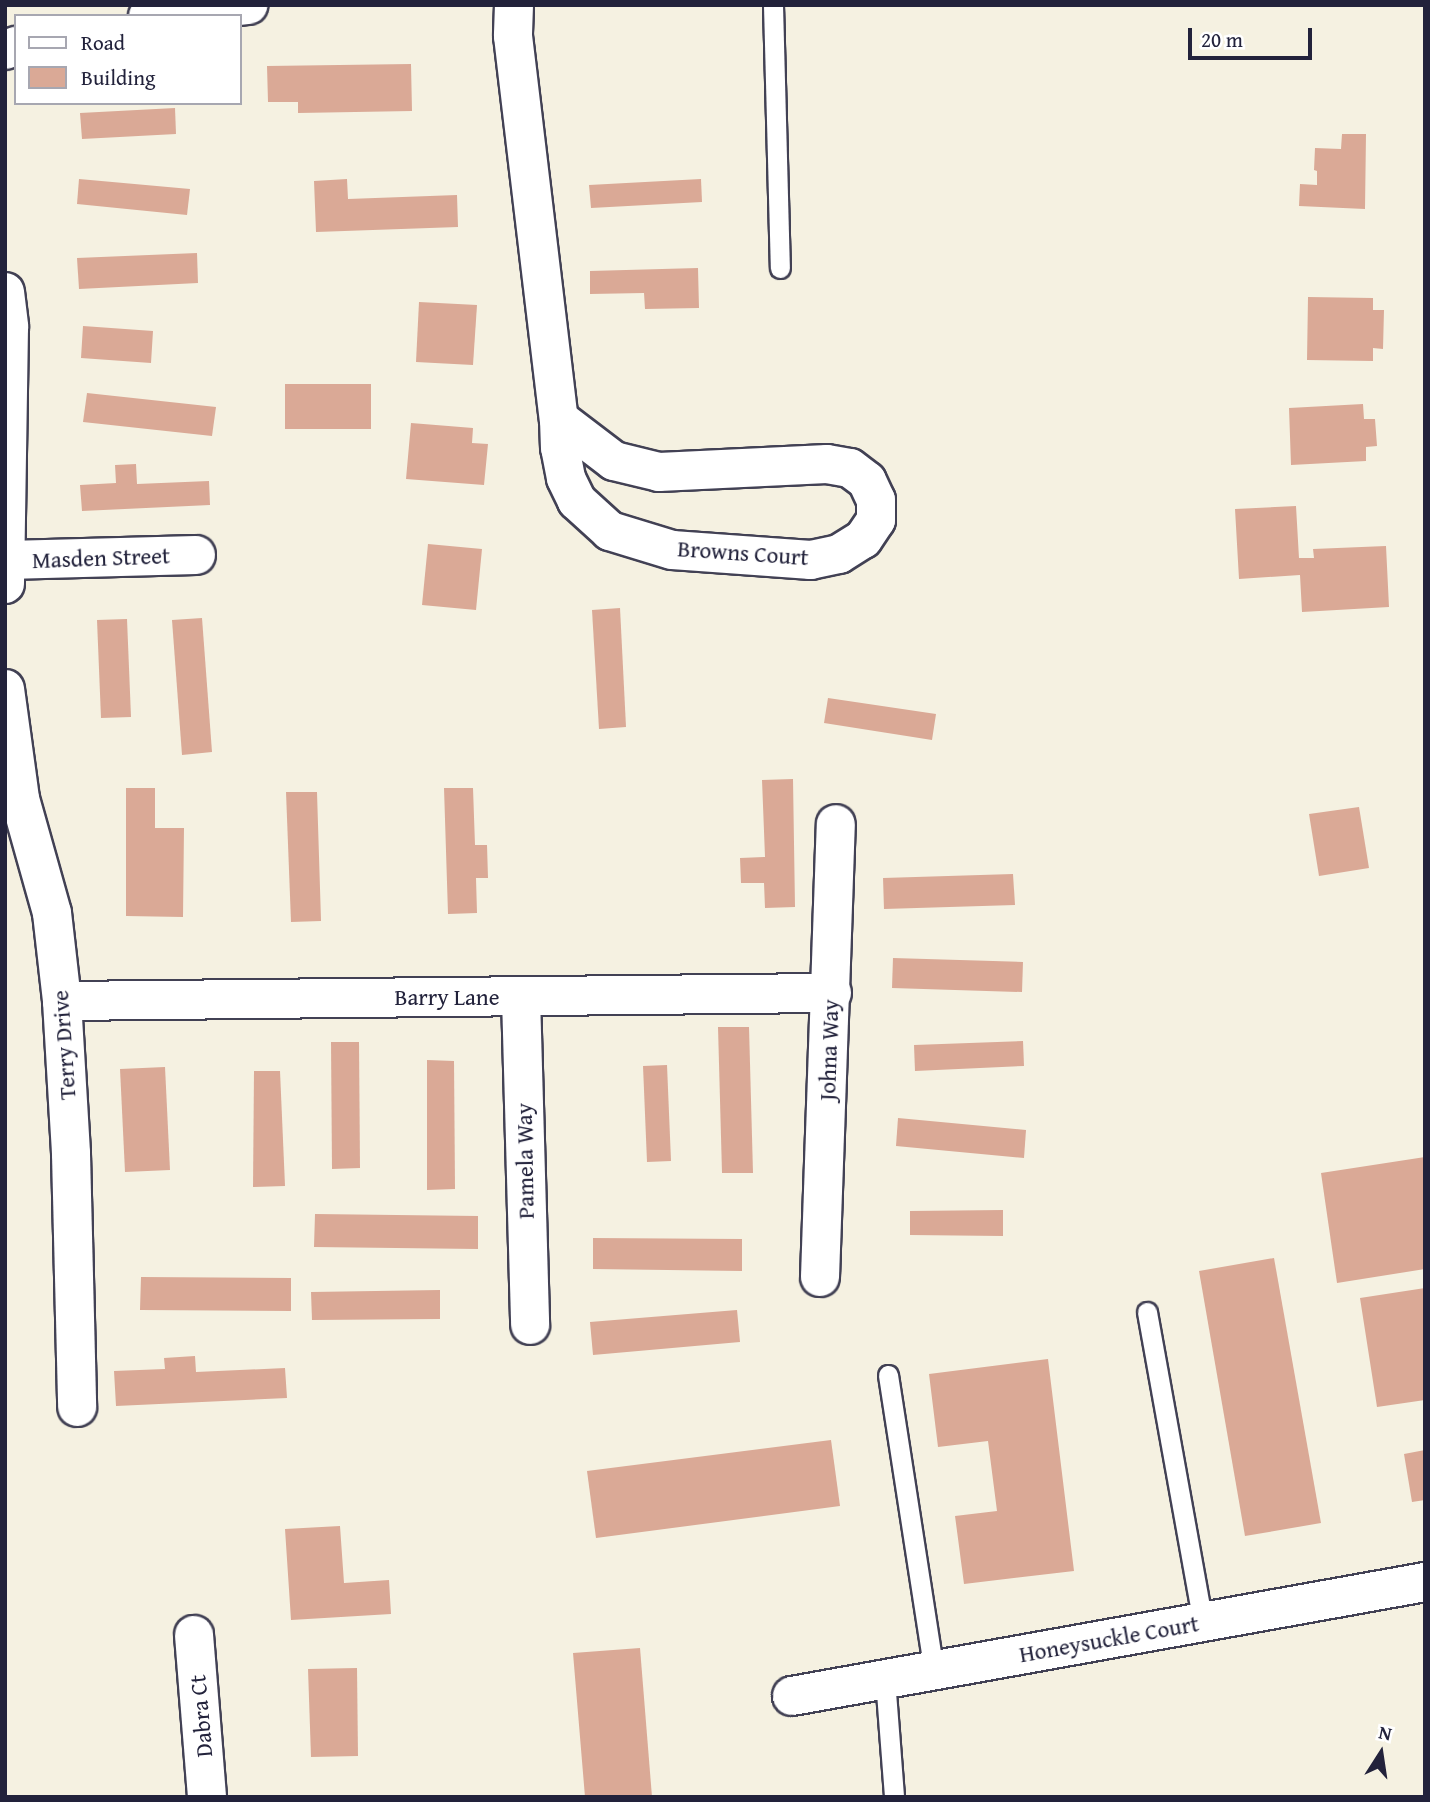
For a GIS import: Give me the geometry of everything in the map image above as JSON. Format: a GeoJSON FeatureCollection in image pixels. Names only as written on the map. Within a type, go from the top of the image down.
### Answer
{"type":"FeatureCollection","features":[{"type":"Feature","properties":{"kind":"street"},"geometry":{"type":"LineString","coordinates":[[166,14],[248,5]]}},
{"type":"Feature","properties":{"kind":"street","name":"Browns Court"},"geometry":{"type":"LineString","coordinates":[[514,5],[513,36],[559,419],[560,448],[566,478],[577,501],[610,531],[672,550],[811,560],[847,549],[863,539],[876,520],[876,500],[867,481],[850,468],[827,464],[659,472],[614,461],[559,419]]}},
{"type":"Feature","properties":{"kind":"street"},"geometry":{"type":"LineString","coordinates":[[5,292],[9,354],[5,584]]}},
{"type":"Feature","properties":{"kind":"street","name":"Masden Street"},"geometry":{"type":"LineString","coordinates":[[5,560],[196,555]]}},
{"type":"Feature","properties":{"kind":"street","name":"Terry Drive"},"geometry":{"type":"LineString","coordinates":[[5,690],[20,799],[52,913],[62,1000],[71,1154],[78,1407]]}},
{"type":"Feature","properties":{"kind":"street","name":"Johna Way"},"geometry":{"type":"LineString","coordinates":[[820,1277],[836,824]]}},
{"type":"Feature","properties":{"kind":"street","name":"Barry Lane"},"geometry":{"type":"LineString","coordinates":[[62,1000],[832,993]]}},
{"type":"Feature","properties":{"kind":"street","name":"Pamela Way"},"geometry":{"type":"LineString","coordinates":[[522,997],[530,1325]]}},
{"type":"Feature","properties":{"kind":"street","name":"Honeysuckle Court"},"geometry":{"type":"LineString","coordinates":[[792,1696],[1425,1582]]}},
{"type":"Feature","properties":{"kind":"street","name":"Dabra Ct"},"geometry":{"type":"LineString","coordinates":[[194,1635],[207,1797]]}},
{"type":"Feature","properties":{"kind":"lane"},"geometry":{"type":"LineString","coordinates":[[773,5],[780,268]]}},
{"type":"Feature","properties":{"kind":"lane"},"geometry":{"type":"LineString","coordinates":[[1147,1312],[1203,1623]]}},
{"type":"Feature","properties":{"kind":"lane"},"geometry":{"type":"LineString","coordinates":[[888,1375],[934,1671]]}},
{"type":"Feature","properties":{"kind":"lane"},"geometry":{"type":"LineString","coordinates":[[885,1679],[894,1797]]}},
{"type":"Feature","properties":{"kind":"building"},"geometry":{"type":"Polygon","coordinates":[[[411,64],[412,111],[298,113],[298,102],[268,102],[267,66],[411,64]]]}},
{"type":"Feature","properties":{"kind":"building"},"geometry":{"type":"Polygon","coordinates":[[[175,108],[176,134],[82,139],[80,113],[175,108]]]}},
{"type":"Feature","properties":{"kind":"building"},"geometry":{"type":"Polygon","coordinates":[[[1342,134],[1366,134],[1365,209],[1299,206],[1300,184],[1317,185],[1317,171],[1314,170],[1315,148],[1341,149],[1342,134]]]}},
{"type":"Feature","properties":{"kind":"building"},"geometry":{"type":"Polygon","coordinates":[[[79,179],[190,189],[187,215],[77,204],[79,179]]]}},
{"type":"Feature","properties":{"kind":"building"},"geometry":{"type":"Polygon","coordinates":[[[347,179],[348,199],[457,195],[458,227],[316,232],[314,181],[347,179]]]}},
{"type":"Feature","properties":{"kind":"building"},"geometry":{"type":"Polygon","coordinates":[[[701,179],[702,202],[591,208],[589,185],[701,179]]]}},
{"type":"Feature","properties":{"kind":"building"},"geometry":{"type":"Polygon","coordinates":[[[197,253],[198,283],[79,289],[77,258],[197,253]]]}},
{"type":"Feature","properties":{"kind":"building"},"geometry":{"type":"Polygon","coordinates":[[[698,268],[699,308],[645,309],[644,293],[590,294],[590,271],[698,268]]]}},
{"type":"Feature","properties":{"kind":"building"},"geometry":{"type":"Polygon","coordinates":[[[1308,297],[1373,298],[1373,310],[1384,310],[1383,349],[1373,348],[1373,361],[1307,360],[1308,297]]]}},
{"type":"Feature","properties":{"kind":"building"},"geometry":{"type":"Polygon","coordinates":[[[419,302],[477,305],[473,365],[416,362],[419,302]]]}},
{"type":"Feature","properties":{"kind":"building"},"geometry":{"type":"Polygon","coordinates":[[[83,326],[153,331],[151,363],[81,358],[83,326]]]}},
{"type":"Feature","properties":{"kind":"building"},"geometry":{"type":"Polygon","coordinates":[[[285,384],[371,384],[371,429],[285,429],[285,384]]]}},
{"type":"Feature","properties":{"kind":"building"},"geometry":{"type":"Polygon","coordinates":[[[87,393],[216,407],[212,436],[83,422],[87,393]]]}},
{"type":"Feature","properties":{"kind":"building"},"geometry":{"type":"Polygon","coordinates":[[[1363,404],[1364,419],[1375,419],[1377,446],[1366,447],[1366,461],[1291,465],[1289,408],[1363,404]]]}},
{"type":"Feature","properties":{"kind":"building"},"geometry":{"type":"Polygon","coordinates":[[[411,423],[473,428],[472,443],[488,444],[484,485],[406,479],[411,423]]]}},
{"type":"Feature","properties":{"kind":"building"},"geometry":{"type":"Polygon","coordinates":[[[136,464],[137,484],[209,481],[210,505],[82,511],[80,485],[116,483],[115,465],[136,464]]]}},
{"type":"Feature","properties":{"kind":"building"},"geometry":{"type":"Polygon","coordinates":[[[1296,506],[1299,558],[1314,558],[1313,549],[1386,546],[1389,607],[1302,612],[1300,575],[1239,579],[1235,509],[1296,506]]]}},
{"type":"Feature","properties":{"kind":"building"},"geometry":{"type":"Polygon","coordinates":[[[428,544],[482,549],[476,610],[422,605],[428,544]]]}},
{"type":"Feature","properties":{"kind":"building"},"geometry":{"type":"Polygon","coordinates":[[[620,608],[626,727],[599,729],[592,610],[620,608]]]}},
{"type":"Feature","properties":{"kind":"building"},"geometry":{"type":"Polygon","coordinates":[[[202,618],[212,752],[182,755],[172,620],[202,618]]]}},
{"type":"Feature","properties":{"kind":"building"},"geometry":{"type":"Polygon","coordinates":[[[127,619],[131,717],[101,718],[97,620],[127,619]]]}},
{"type":"Feature","properties":{"kind":"building"},"geometry":{"type":"Polygon","coordinates":[[[828,698],[936,714],[932,740],[824,723],[828,698]]]}},
{"type":"Feature","properties":{"kind":"building"},"geometry":{"type":"Polygon","coordinates":[[[793,779],[795,907],[765,908],[764,883],[741,883],[740,858],[765,857],[762,780],[793,779]]]}},
{"type":"Feature","properties":{"kind":"building"},"geometry":{"type":"Polygon","coordinates":[[[126,788],[155,788],[155,828],[184,828],[183,917],[126,916],[126,788]]]}},
{"type":"Feature","properties":{"kind":"building"},"geometry":{"type":"Polygon","coordinates":[[[444,788],[473,788],[475,845],[487,845],[488,878],[476,878],[477,913],[448,914],[444,788]]]}},
{"type":"Feature","properties":{"kind":"building"},"geometry":{"type":"Polygon","coordinates":[[[286,792],[317,792],[321,921],[291,922],[286,792]]]}},
{"type":"Feature","properties":{"kind":"building"},"geometry":{"type":"Polygon","coordinates":[[[1359,807],[1369,868],[1319,876],[1309,814],[1359,807]]]}},
{"type":"Feature","properties":{"kind":"building"},"geometry":{"type":"Polygon","coordinates":[[[1013,874],[1015,905],[884,909],[883,878],[1013,874]]]}},
{"type":"Feature","properties":{"kind":"building"},"geometry":{"type":"Polygon","coordinates":[[[893,958],[1023,962],[1022,992],[892,988],[893,958]]]}},
{"type":"Feature","properties":{"kind":"building"},"geometry":{"type":"Polygon","coordinates":[[[718,1027],[749,1027],[753,1173],[722,1173],[718,1027]]]}},
{"type":"Feature","properties":{"kind":"building"},"geometry":{"type":"Polygon","coordinates":[[[1023,1041],[1024,1066],[915,1071],[914,1045],[1023,1041]]]}},
{"type":"Feature","properties":{"kind":"building"},"geometry":{"type":"Polygon","coordinates":[[[331,1042],[359,1042],[360,1168],[332,1169],[331,1042]]]}},
{"type":"Feature","properties":{"kind":"building"},"geometry":{"type":"Polygon","coordinates":[[[427,1060],[454,1061],[455,1189],[427,1190],[427,1060]]]}},
{"type":"Feature","properties":{"kind":"building"},"geometry":{"type":"Polygon","coordinates":[[[667,1065],[671,1161],[647,1162],[643,1066],[667,1065]]]}},
{"type":"Feature","properties":{"kind":"building"},"geometry":{"type":"Polygon","coordinates":[[[165,1067],[170,1170],[125,1172],[120,1069],[165,1067]]]}},
{"type":"Feature","properties":{"kind":"building"},"geometry":{"type":"Polygon","coordinates":[[[254,1071],[280,1071],[285,1186],[253,1187],[254,1071]]]}},
{"type":"Feature","properties":{"kind":"building"},"geometry":{"type":"Polygon","coordinates":[[[898,1118],[1026,1130],[1024,1158],[896,1146],[898,1118]]]}},
{"type":"Feature","properties":{"kind":"building"},"geometry":{"type":"Polygon","coordinates":[[[1425,1157],[1425,1269],[1337,1283],[1321,1173],[1425,1157]]]}},
{"type":"Feature","properties":{"kind":"building"},"geometry":{"type":"Polygon","coordinates":[[[1003,1210],[1003,1236],[910,1235],[910,1211],[1003,1210]]]}},
{"type":"Feature","properties":{"kind":"building"},"geometry":{"type":"Polygon","coordinates":[[[315,1214],[478,1216],[478,1249],[314,1247],[315,1214]]]}},
{"type":"Feature","properties":{"kind":"building"},"geometry":{"type":"Polygon","coordinates":[[[593,1238],[742,1239],[742,1271],[593,1269],[593,1238]]]}},
{"type":"Feature","properties":{"kind":"building"},"geometry":{"type":"Polygon","coordinates":[[[1274,1258],[1321,1523],[1245,1536],[1199,1271],[1274,1258]]]}},
{"type":"Feature","properties":{"kind":"building"},"geometry":{"type":"Polygon","coordinates":[[[141,1277],[291,1278],[291,1311],[140,1310],[141,1277]]]}},
{"type":"Feature","properties":{"kind":"building"},"geometry":{"type":"Polygon","coordinates":[[[1425,1288],[1425,1400],[1377,1407],[1360,1298],[1425,1288]]]}},
{"type":"Feature","properties":{"kind":"building"},"geometry":{"type":"Polygon","coordinates":[[[440,1290],[440,1319],[312,1320],[311,1292],[440,1290]]]}},
{"type":"Feature","properties":{"kind":"building"},"geometry":{"type":"Polygon","coordinates":[[[737,1310],[740,1342],[593,1355],[590,1322],[737,1310]]]}},
{"type":"Feature","properties":{"kind":"building"},"geometry":{"type":"Polygon","coordinates":[[[195,1356],[196,1372],[285,1368],[287,1398],[116,1406],[114,1371],[165,1369],[164,1358],[195,1356]]]}},
{"type":"Feature","properties":{"kind":"building"},"geometry":{"type":"Polygon","coordinates":[[[1048,1359],[1074,1571],[964,1584],[955,1516],[997,1511],[988,1441],[938,1447],[929,1374],[1048,1359]]]}},
{"type":"Feature","properties":{"kind":"building"},"geometry":{"type":"Polygon","coordinates":[[[831,1440],[840,1506],[596,1538],[587,1471],[831,1440]]]}},
{"type":"Feature","properties":{"kind":"building"},"geometry":{"type":"Polygon","coordinates":[[[1425,1450],[1425,1500],[1412,1502],[1404,1454],[1425,1450]]]}},
{"type":"Feature","properties":{"kind":"building"},"geometry":{"type":"Polygon","coordinates":[[[340,1526],[344,1583],[389,1580],[391,1614],[291,1620],[285,1529],[340,1526]]]}},
{"type":"Feature","properties":{"kind":"building"},"geometry":{"type":"Polygon","coordinates":[[[640,1648],[652,1797],[585,1797],[573,1653],[640,1648]]]}},
{"type":"Feature","properties":{"kind":"building"},"geometry":{"type":"Polygon","coordinates":[[[357,1668],[358,1756],[311,1757],[308,1669],[357,1668]]]}}]}
